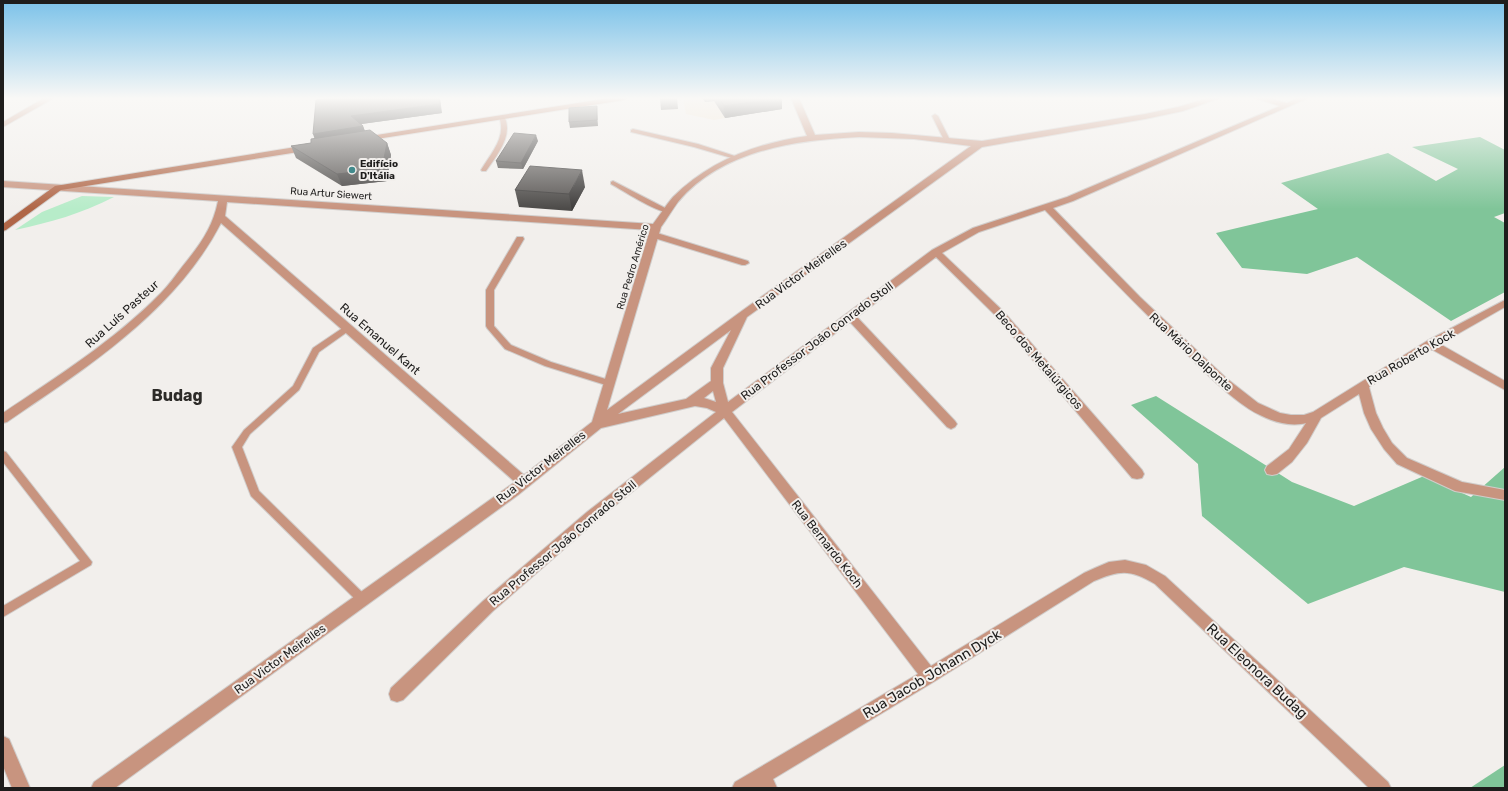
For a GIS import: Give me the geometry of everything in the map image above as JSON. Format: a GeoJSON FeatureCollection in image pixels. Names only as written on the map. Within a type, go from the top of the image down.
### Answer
{"type":"FeatureCollection","features":[{"type":"Feature","properties":{"kind":"main road"},"geometry":{"type":"LineString","coordinates":[[359,140],[391,135]]}},
{"type":"Feature","properties":{"kind":"main road"},"geometry":{"type":"LineString","coordinates":[[3,228],[58,188],[314,147]]}},
{"type":"Feature","properties":{"kind":"street","name":"Rua Pedro Américo"},"geometry":{"type":"LineString","coordinates":[[597,424],[655,231],[667,211],[685,190],[701,177],[735,157],[784,142],[853,135]]}},
{"type":"Feature","properties":{"kind":"street","name":"Rua Pedro Américo"},"geometry":{"type":"LineString","coordinates":[[883,135],[980,144]]}},
{"type":"Feature","properties":{"kind":"street"},"geometry":{"type":"LineString","coordinates":[[980,144],[1037,135]]}},
{"type":"Feature","properties":{"kind":"street","name":"Rua Professor João Conrado Stoll"},"geometry":{"type":"LineString","coordinates":[[397,694],[529,568],[597,512],[725,411],[936,252],[976,230],[1070,199],[1218,135]]}},
{"type":"Feature","properties":{"kind":"street","name":"Rua Victor Meirelles"},"geometry":{"type":"LineString","coordinates":[[100,788],[524,482],[597,424],[743,315],[980,144]]}},
{"type":"Feature","properties":{"kind":"street","name":"Rua Artur Siewert"},"geometry":{"type":"LineString","coordinates":[[3,184],[223,198],[655,231]]}},
{"type":"Feature","properties":{"kind":"street","name":"Rua Luís Pasteur"},"geometry":{"type":"LineString","coordinates":[[3,419],[90,359],[124,332],[165,295],[198,254],[211,234],[220,217],[223,198]]}},
{"type":"Feature","properties":{"kind":"street","name":"Rua Mário Dalponte"},"geometry":{"type":"LineString","coordinates":[[1047,207],[1136,299],[1236,394],[1263,412],[1280,418],[1297,419],[1316,416],[1363,385]]}},
{"type":"Feature","properties":{"kind":"street","name":"Rua Emanuel Kant"},"geometry":{"type":"LineString","coordinates":[[220,217],[524,482]]}},
{"type":"Feature","properties":{"kind":"street","name":"Beco dos Metalúrgicos"},"geometry":{"type":"LineString","coordinates":[[936,252],[999,313],[1137,474]]}},
{"type":"Feature","properties":{"kind":"street","name":"Rua Roberto Kock"},"geometry":{"type":"LineString","coordinates":[[1505,303],[1363,385],[1370,413],[1377,429],[1388,446],[1402,462],[1460,487],[1505,495]]}},
{"type":"Feature","properties":{"kind":"street","name":"Rua Bernardo Koch"},"geometry":{"type":"LineString","coordinates":[[743,315],[717,368],[717,384],[725,411],[929,676]]}},
{"type":"Feature","properties":{"kind":"street"},"geometry":{"type":"LineString","coordinates":[[850,316],[951,424]]}},
{"type":"Feature","properties":{"kind":"street"},"geometry":{"type":"LineString","coordinates":[[1432,344],[1505,386]]}},
{"type":"Feature","properties":{"kind":"street"},"geometry":{"type":"LineString","coordinates":[[690,402],[717,384]]}},
{"type":"Feature","properties":{"kind":"street"},"geometry":{"type":"LineString","coordinates":[[597,424],[690,402],[712,404],[725,411]]}},
{"type":"Feature","properties":{"kind":"street"},"geometry":{"type":"LineString","coordinates":[[1272,470],[1296,450],[1306,437],[1316,416]]}},
{"type":"Feature","properties":{"kind":"street","name":"Rua Jacob Johann Dyck"},"geometry":{"type":"LineString","coordinates":[[740,788],[764,782],[929,676],[1089,577],[1108,568],[1126,565]]}},
{"type":"Feature","properties":{"kind":"street","name":"Rua Eleonora Budag"},"geometry":{"type":"LineString","coordinates":[[1126,565],[1142,568],[1160,580],[1382,788]]}},
{"type":"Feature","properties":{"kind":"street"},"geometry":{"type":"LineString","coordinates":[[3,745],[21,788]]}},
{"type":"Feature","properties":{"kind":"lane"},"geometry":{"type":"LineString","coordinates":[[484,170],[504,135]]}},
{"type":"Feature","properties":{"kind":"lane"},"geometry":{"type":"LineString","coordinates":[[651,135],[696,145],[735,157]]}},
{"type":"Feature","properties":{"kind":"lane"},"geometry":{"type":"LineString","coordinates":[[944,135],[947,140]]}},
{"type":"Feature","properties":{"kind":"lane"},"geometry":{"type":"LineString","coordinates":[[613,183],[667,211]]}},
{"type":"Feature","properties":{"kind":"lane"},"geometry":{"type":"LineString","coordinates":[[655,231],[745,262]]}},
{"type":"Feature","properties":{"kind":"lane"},"geometry":{"type":"LineString","coordinates":[[520,239],[490,290],[490,326],[508,347],[548,364],[609,383]]}},
{"type":"Feature","properties":{"kind":"lane"},"geometry":{"type":"LineString","coordinates":[[347,328],[316,350],[296,388],[247,432],[237,447],[255,493],[362,599]]}},
{"type":"Feature","properties":{"kind":"lane"},"geometry":{"type":"LineString","coordinates":[[3,455],[87,562],[3,612]]}},
{"type":"Feature","properties":{"kind":"green space"},"geometry":{"type":"Polygon","coordinates":[[[1480,137],[1505,150],[1505,213],[1494,217],[1505,223],[1505,292],[1451,321],[1357,257],[1307,274],[1242,268],[1216,233],[1318,209],[1281,183],[1388,153],[1436,181],[1458,169],[1412,147],[1480,137]]]}},
{"type":"Feature","properties":{"kind":"green space"},"geometry":{"type":"Polygon","coordinates":[[[82,196],[114,197],[66,217],[15,230],[42,212],[82,196]]]}},
{"type":"Feature","properties":{"kind":"green space"},"geometry":{"type":"Polygon","coordinates":[[[1156,396],[1292,482],[1354,506],[1424,476],[1471,497],[1505,467],[1505,592],[1404,567],[1308,604],[1202,516],[1198,464],[1131,405],[1156,396]]]}},
{"type":"Feature","properties":{"kind":"green space"},"geometry":{"type":"Polygon","coordinates":[[[1505,765],[1505,788],[1470,788],[1505,765]]]}},
{"type":"Feature","properties":{"kind":"building"},"geometry":{"type":"Polygon","coordinates":[[[338,135],[376,135],[387,143],[382,169],[337,174],[291,146],[311,143],[311,139],[338,135]]]}},
{"type":"Feature","properties":{"kind":"building"},"geometry":{"type":"Polygon","coordinates":[[[513,135],[536,135],[521,163],[496,161],[513,135]]]}},
{"type":"Feature","properties":{"kind":"building"},"geometry":{"type":"Polygon","coordinates":[[[530,166],[582,170],[569,194],[515,190],[530,166]]]}},
{"type":"Feature","properties":{"kind":"place","name":"Edifício D'Itália"},"geometry":{"type":"Point","coordinates":[352,170]}},
{"type":"Feature","properties":{"kind":"district","name":"Budag"},"geometry":{"type":"Point","coordinates":[177,395]}}]}
